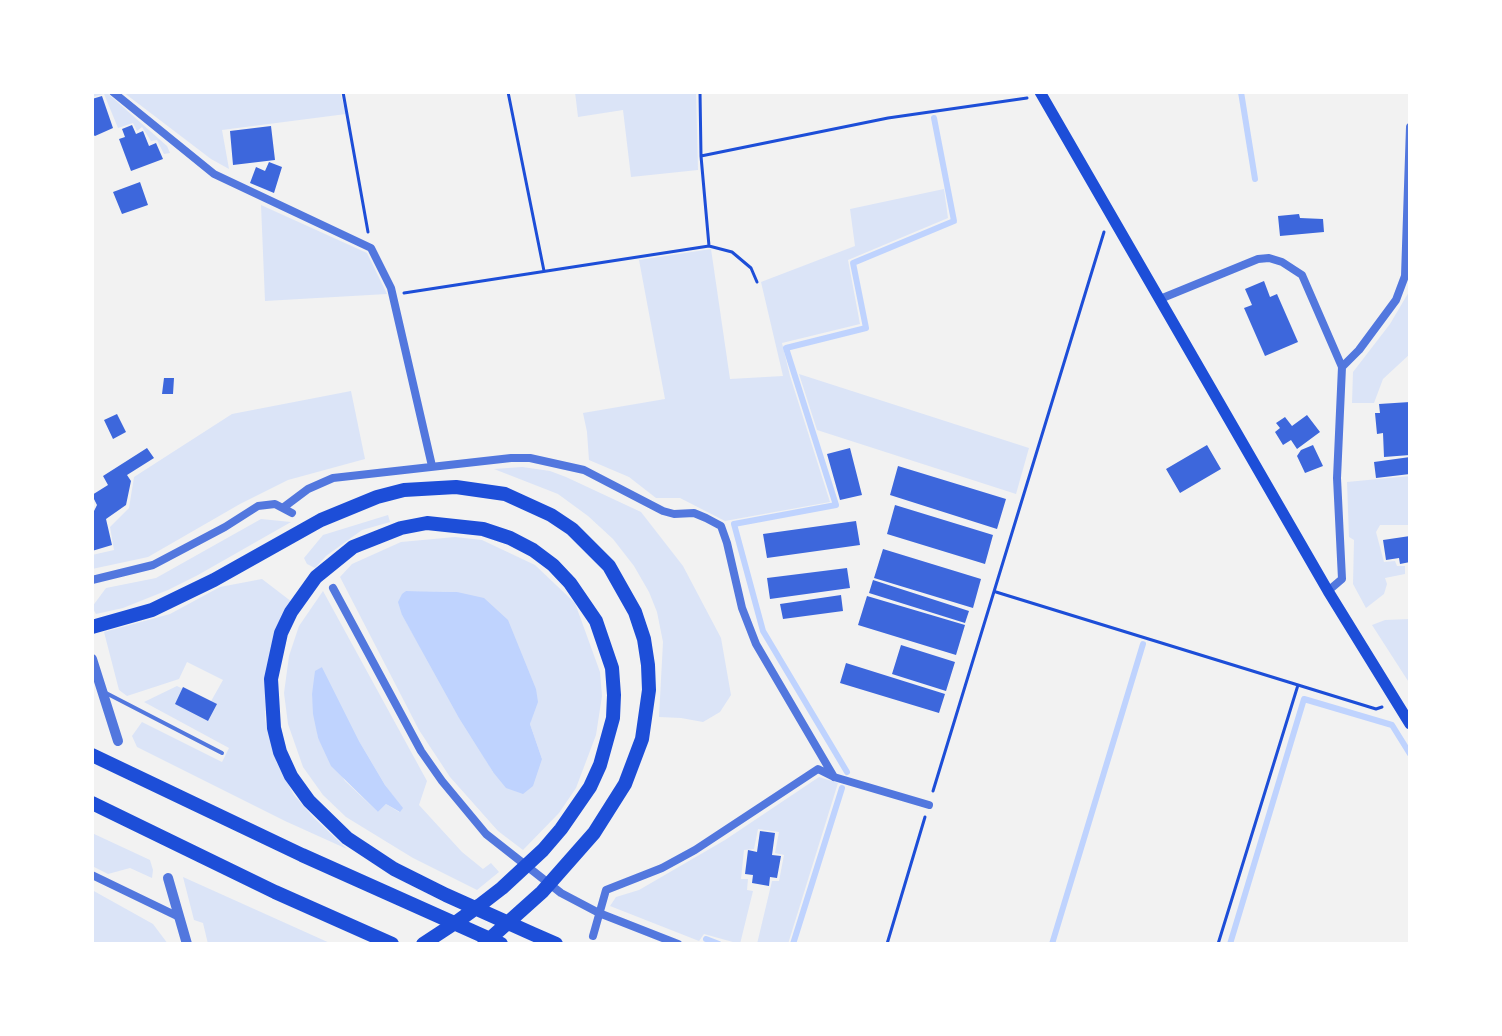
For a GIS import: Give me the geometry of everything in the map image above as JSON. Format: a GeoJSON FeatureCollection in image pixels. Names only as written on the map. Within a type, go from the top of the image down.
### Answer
{"type":"FeatureCollection","features":[{"type":"Feature","properties":{"kind":"highway"},"geometry":{"type":"LineString","coordinates":[[92,627],[152,610],[310,526],[350,507],[404,490],[456,487],[505,494],[572,529],[591,546],[623,587],[635,612],[648,665],[649,690],[642,739],[625,784],[594,833],[542,892],[484,944]]}},
{"type":"Feature","properties":{"kind":"highway"},"geometry":{"type":"LineString","coordinates":[[423,944],[469,913],[524,869],[576,809],[590,787],[608,742],[614,695],[612,668],[596,621],[570,583],[553,565],[510,538],[483,529],[427,523],[401,528],[353,547],[316,577],[291,612],[275,656],[271,702],[280,752],[291,776],[327,820],[347,838],[394,869],[446,895],[556,944]]}},
{"type":"Feature","properties":{"kind":"highway"},"geometry":{"type":"LineString","coordinates":[[92,755],[302,855],[501,944]]}},
{"type":"Feature","properties":{"kind":"highway"},"geometry":{"type":"LineString","coordinates":[[92,803],[275,892],[392,944]]}},
{"type":"Feature","properties":{"kind":"main road"},"geometry":{"type":"LineString","coordinates":[[1041,94],[1328,591],[1410,724]]}},
{"type":"Feature","properties":{"kind":"street"},"geometry":{"type":"LineString","coordinates":[[113,92],[214,174],[371,248],[393,295],[432,466]]}},
{"type":"Feature","properties":{"kind":"street"},"geometry":{"type":"LineString","coordinates":[[1342,367],[1359,350],[1396,300],[1405,276],[1410,127]]}},
{"type":"Feature","properties":{"kind":"street"},"geometry":{"type":"LineString","coordinates":[[1160,299],[1258,259],[1282,262],[1302,275],[1342,367],[1337,478],[1342,579],[1328,591]]}},
{"type":"Feature","properties":{"kind":"street"},"geometry":{"type":"LineString","coordinates":[[92,580],[153,565],[258,506],[275,504],[288,510],[308,489],[333,478],[511,458],[548,460],[584,470],[663,511],[694,513],[721,526],[742,608],[756,644],[834,777]]}},
{"type":"Feature","properties":{"kind":"street"},"geometry":{"type":"LineString","coordinates":[[333,588],[421,751],[466,812],[504,849],[561,893],[599,913],[678,944]]}},
{"type":"Feature","properties":{"kind":"street"},"geometry":{"type":"LineString","coordinates":[[92,659],[118,741]]}},
{"type":"Feature","properties":{"kind":"street"},"geometry":{"type":"LineString","coordinates":[[593,936],[606,890],[662,868],[695,850],[818,769],[834,777],[929,805]]}},
{"type":"Feature","properties":{"kind":"street"},"geometry":{"type":"LineString","coordinates":[[92,875],[179,917]]}},
{"type":"Feature","properties":{"kind":"street"},"geometry":{"type":"LineString","coordinates":[[168,878],[187,944]]}},
{"type":"Feature","properties":{"kind":"lane"},"geometry":{"type":"LineString","coordinates":[[103,691],[222,753]]}},
{"type":"Feature","properties":{"kind":"path"},"geometry":{"type":"LineString","coordinates":[[343,92],[371,248]]}},
{"type":"Feature","properties":{"kind":"path"},"geometry":{"type":"LineString","coordinates":[[508,92],[544,271]]}},
{"type":"Feature","properties":{"kind":"path"},"geometry":{"type":"LineString","coordinates":[[700,92],[701,156],[709,246]]}},
{"type":"Feature","properties":{"kind":"path"},"geometry":{"type":"LineString","coordinates":[[701,156],[888,118],[1041,94]]}},
{"type":"Feature","properties":{"kind":"path"},"geometry":{"type":"LineString","coordinates":[[887,944],[1110,212]]}},
{"type":"Feature","properties":{"kind":"path"},"geometry":{"type":"LineString","coordinates":[[393,295],[709,246],[732,252],[751,268],[757,282]]}},
{"type":"Feature","properties":{"kind":"path"},"geometry":{"type":"LineString","coordinates":[[996,592],[1376,709],[1396,704]]}},
{"type":"Feature","properties":{"kind":"path"},"geometry":{"type":"LineString","coordinates":[[1218,944],[1298,685]]}},
{"type":"Feature","properties":{"kind":"shaded area"},"geometry":{"type":"Polygon","coordinates":[[[92,92],[106,92],[167,146],[170,153],[164,154],[157,140],[151,141],[142,127],[137,131],[133,123],[118,128],[104,94],[92,97],[92,92]]]}},
{"type":"Feature","properties":{"kind":"shaded area"},"geometry":{"type":"Polygon","coordinates":[[[123,92],[340,92],[346,114],[222,130],[229,169],[211,159],[123,92]]]}},
{"type":"Feature","properties":{"kind":"shaded area"},"geometry":{"type":"Polygon","coordinates":[[[575,92],[696,92],[698,170],[631,177],[623,110],[578,117],[575,92]]]}},
{"type":"Feature","properties":{"kind":"shaded area"},"geometry":{"type":"Polygon","coordinates":[[[944,189],[948,218],[848,260],[860,324],[782,343],[830,502],[725,521],[680,498],[656,498],[629,477],[589,460],[583,413],[665,399],[639,260],[711,249],[730,379],[783,376],[761,282],[855,246],[850,209],[944,189]]]}},
{"type":"Feature","properties":{"kind":"shaded area"},"geometry":{"type":"Polygon","coordinates":[[[261,205],[367,253],[387,294],[265,301],[261,205]]]}},
{"type":"Feature","properties":{"kind":"shaded area"},"geometry":{"type":"Polygon","coordinates":[[[1410,290],[1410,354],[1383,379],[1374,403],[1352,403],[1353,372],[1390,324],[1410,290]]]}},
{"type":"Feature","properties":{"kind":"shaded area"},"geometry":{"type":"Polygon","coordinates":[[[799,374],[1029,448],[1016,494],[817,430],[799,374]]]}},
{"type":"Feature","properties":{"kind":"shaded area"},"geometry":{"type":"Polygon","coordinates":[[[351,391],[365,459],[288,480],[148,557],[92,569],[92,555],[114,550],[110,527],[129,508],[134,477],[232,414],[351,391]]]}},
{"type":"Feature","properties":{"kind":"shaded area"},"geometry":{"type":"Polygon","coordinates":[[[522,467],[566,477],[641,512],[683,566],[721,638],[731,695],[720,712],[703,722],[659,717],[663,642],[649,592],[613,539],[588,516],[558,494],[494,469],[522,467]]]}},
{"type":"Feature","properties":{"kind":"shaded area"},"geometry":{"type":"Polygon","coordinates":[[[1410,476],[1410,525],[1380,525],[1376,532],[1384,562],[1395,561],[1397,566],[1405,566],[1405,574],[1385,578],[1384,594],[1366,608],[1353,584],[1354,540],[1349,537],[1347,482],[1410,476]]]}},
{"type":"Feature","properties":{"kind":"shaded area"},"geometry":{"type":"Polygon","coordinates":[[[388,515],[390,522],[362,530],[326,556],[315,568],[307,564],[304,558],[323,535],[388,515]]]}},
{"type":"Feature","properties":{"kind":"shaded area"},"geometry":{"type":"Polygon","coordinates":[[[261,519],[291,522],[168,590],[123,608],[96,614],[92,607],[106,588],[156,578],[261,519]]]}},
{"type":"Feature","properties":{"kind":"shaded area"},"geometry":{"type":"Polygon","coordinates":[[[455,537],[482,540],[535,565],[575,603],[600,672],[602,696],[596,735],[576,788],[559,813],[523,850],[498,831],[450,777],[419,730],[340,577],[352,564],[401,542],[455,537]],[[406,591],[402,615],[493,772],[542,759],[530,724],[533,711],[457,592],[406,591]]]}},
{"type":"Feature","properties":{"kind":"shaded area"},"geometry":{"type":"Polygon","coordinates":[[[262,579],[292,602],[266,684],[265,720],[277,763],[294,795],[347,849],[137,747],[132,736],[142,722],[222,762],[229,748],[144,702],[177,686],[210,703],[223,680],[187,662],[179,679],[127,696],[119,690],[104,632],[170,614],[220,587],[262,579]]]}},
{"type":"Feature","properties":{"kind":"shaded area"},"geometry":{"type":"Polygon","coordinates":[[[323,591],[427,781],[419,805],[462,852],[483,869],[491,863],[499,872],[477,890],[413,858],[346,817],[323,795],[303,767],[288,724],[284,693],[289,656],[299,626],[323,591]],[[322,667],[312,694],[318,738],[345,781],[378,812],[386,804],[399,812],[402,808],[359,741],[322,667]]]}},
{"type":"Feature","properties":{"kind":"shaded area"},"geometry":{"type":"Polygon","coordinates":[[[1410,619],[1410,684],[1372,625],[1385,620],[1410,619]]]}},
{"type":"Feature","properties":{"kind":"shaded area"},"geometry":{"type":"Polygon","coordinates":[[[819,777],[838,783],[788,944],[757,944],[772,881],[779,881],[784,855],[775,853],[779,832],[758,829],[754,849],[744,850],[741,879],[748,879],[747,890],[753,891],[740,944],[704,934],[699,941],[610,906],[616,897],[639,890],[725,840],[819,777]]]}},
{"type":"Feature","properties":{"kind":"shaded area"},"geometry":{"type":"Polygon","coordinates":[[[92,833],[150,860],[152,878],[130,868],[108,874],[92,866],[92,833]]]}},
{"type":"Feature","properties":{"kind":"shaded area"},"geometry":{"type":"Polygon","coordinates":[[[183,877],[332,944],[208,944],[203,923],[194,920],[183,877]]]}},
{"type":"Feature","properties":{"kind":"shaded area"},"geometry":{"type":"Polygon","coordinates":[[[92,890],[153,924],[168,944],[92,944],[92,890]]]}},
{"type":"Feature","properties":{"kind":"water"},"geometry":{"type":"Polygon","coordinates":[[[406,591],[457,592],[484,598],[508,620],[536,689],[538,702],[530,724],[542,759],[533,786],[523,794],[506,788],[459,718],[402,615],[398,602],[406,591]]]}},
{"type":"Feature","properties":{"kind":"water"},"geometry":{"type":"Polygon","coordinates":[[[322,667],[359,741],[385,785],[403,808],[400,812],[386,804],[378,812],[331,766],[318,738],[313,714],[315,671],[322,667]]]}},
{"type":"Feature","properties":{"kind":"building"},"geometry":{"type":"Polygon","coordinates":[[[102,96],[113,128],[95,136],[92,134],[92,99],[102,96]]]}},
{"type":"Feature","properties":{"kind":"building"},"geometry":{"type":"Polygon","coordinates":[[[132,125],[136,134],[143,131],[149,146],[156,143],[163,159],[131,171],[119,139],[125,137],[122,129],[132,125]]]}},
{"type":"Feature","properties":{"kind":"building"},"geometry":{"type":"Polygon","coordinates":[[[271,126],[275,160],[233,165],[230,131],[271,126]]]}},
{"type":"Feature","properties":{"kind":"building"},"geometry":{"type":"Polygon","coordinates":[[[269,162],[282,167],[274,193],[250,183],[256,167],[265,171],[269,162]]]}},
{"type":"Feature","properties":{"kind":"building"},"geometry":{"type":"Polygon","coordinates":[[[140,182],[148,205],[122,214],[113,192],[140,182]]]}},
{"type":"Feature","properties":{"kind":"building"},"geometry":{"type":"Polygon","coordinates":[[[1299,214],[1300,218],[1323,219],[1324,232],[1280,236],[1278,216],[1299,214]]]}},
{"type":"Feature","properties":{"kind":"building"},"geometry":{"type":"Polygon","coordinates":[[[1264,281],[1270,297],[1277,294],[1298,342],[1265,356],[1244,308],[1252,305],[1245,289],[1264,281]]]}},
{"type":"Feature","properties":{"kind":"building"},"geometry":{"type":"Polygon","coordinates":[[[164,378],[174,378],[173,394],[162,394],[164,378]]]}},
{"type":"Feature","properties":{"kind":"building"},"geometry":{"type":"Polygon","coordinates":[[[1410,402],[1410,455],[1384,457],[1383,433],[1377,434],[1375,413],[1380,413],[1379,404],[1410,402]]]}},
{"type":"Feature","properties":{"kind":"building"},"geometry":{"type":"Polygon","coordinates":[[[117,414],[126,432],[113,439],[104,420],[117,414]]]}},
{"type":"Feature","properties":{"kind":"building"},"geometry":{"type":"Polygon","coordinates":[[[1307,415],[1320,432],[1297,449],[1291,440],[1283,445],[1275,432],[1280,428],[1276,423],[1285,417],[1292,426],[1307,415]]]}},
{"type":"Feature","properties":{"kind":"building"},"geometry":{"type":"Polygon","coordinates":[[[1207,445],[1221,469],[1180,493],[1166,469],[1207,445]]]}},
{"type":"Feature","properties":{"kind":"building"},"geometry":{"type":"Polygon","coordinates":[[[1313,445],[1323,466],[1305,473],[1297,456],[1301,450],[1313,445]]]}},
{"type":"Feature","properties":{"kind":"building"},"geometry":{"type":"Polygon","coordinates":[[[147,448],[154,458],[127,475],[131,481],[126,505],[106,519],[112,545],[92,551],[92,515],[97,505],[92,495],[108,485],[103,476],[147,448]]]}},
{"type":"Feature","properties":{"kind":"building"},"geometry":{"type":"Polygon","coordinates":[[[850,448],[862,495],[840,500],[827,454],[850,448]]]}},
{"type":"Feature","properties":{"kind":"building"},"geometry":{"type":"Polygon","coordinates":[[[1410,457],[1410,474],[1376,478],[1374,462],[1410,457]]]}},
{"type":"Feature","properties":{"kind":"building"},"geometry":{"type":"Polygon","coordinates":[[[898,466],[1006,499],[997,529],[890,495],[898,466]]]}},
{"type":"Feature","properties":{"kind":"building"},"geometry":{"type":"Polygon","coordinates":[[[895,505],[993,535],[985,564],[887,534],[895,505]]]}},
{"type":"Feature","properties":{"kind":"building"},"geometry":{"type":"Polygon","coordinates":[[[856,521],[860,545],[767,558],[763,534],[856,521]]]}},
{"type":"Feature","properties":{"kind":"building"},"geometry":{"type":"Polygon","coordinates":[[[1410,536],[1410,562],[1400,564],[1399,558],[1386,560],[1383,540],[1410,536]]]}},
{"type":"Feature","properties":{"kind":"building"},"geometry":{"type":"Polygon","coordinates":[[[883,549],[981,579],[973,608],[874,578],[883,549]]]}},
{"type":"Feature","properties":{"kind":"building"},"geometry":{"type":"Polygon","coordinates":[[[847,568],[850,588],[770,599],[767,578],[847,568]]]}},
{"type":"Feature","properties":{"kind":"building"},"geometry":{"type":"Polygon","coordinates":[[[873,580],[969,611],[965,623],[869,593],[873,580]]]}},
{"type":"Feature","properties":{"kind":"building"},"geometry":{"type":"Polygon","coordinates":[[[841,595],[843,611],[783,619],[780,604],[841,595]]]}},
{"type":"Feature","properties":{"kind":"building"},"geometry":{"type":"Polygon","coordinates":[[[867,596],[965,625],[956,655],[858,625],[867,596]]]}},
{"type":"Feature","properties":{"kind":"building"},"geometry":{"type":"Polygon","coordinates":[[[901,645],[955,662],[946,691],[892,674],[901,645]]]}},
{"type":"Feature","properties":{"kind":"building"},"geometry":{"type":"Polygon","coordinates":[[[846,663],[945,694],[939,713],[840,683],[846,663]]]}},
{"type":"Feature","properties":{"kind":"building"},"geometry":{"type":"Polygon","coordinates":[[[183,687],[217,704],[208,721],[175,704],[183,687]]]}},
{"type":"Feature","properties":{"kind":"building"},"geometry":{"type":"Polygon","coordinates":[[[760,831],[775,833],[772,855],[781,856],[777,878],[770,877],[769,886],[752,883],[753,875],[745,874],[748,850],[757,852],[760,831]]]}},
{"type":"Feature","properties":{"kind":"waterway"},"geometry":{"type":"LineString","coordinates":[[1241,92],[1255,179]]}},
{"type":"Feature","properties":{"kind":"waterway"},"geometry":{"type":"LineString","coordinates":[[847,772],[763,631],[734,524],[836,505],[786,348],[866,328],[853,263],[954,221],[934,118]]}},
{"type":"Feature","properties":{"kind":"waterway"},"geometry":{"type":"LineString","coordinates":[[1052,944],[1143,644]]}},
{"type":"Feature","properties":{"kind":"waterway"},"geometry":{"type":"LineString","coordinates":[[1230,944],[1304,699],[1392,725],[1410,754]]}},
{"type":"Feature","properties":{"kind":"waterway"},"geometry":{"type":"LineString","coordinates":[[793,944],[842,788]]}},
{"type":"Feature","properties":{"kind":"waterway"},"geometry":{"type":"LineString","coordinates":[[706,939],[719,944]]}}]}
